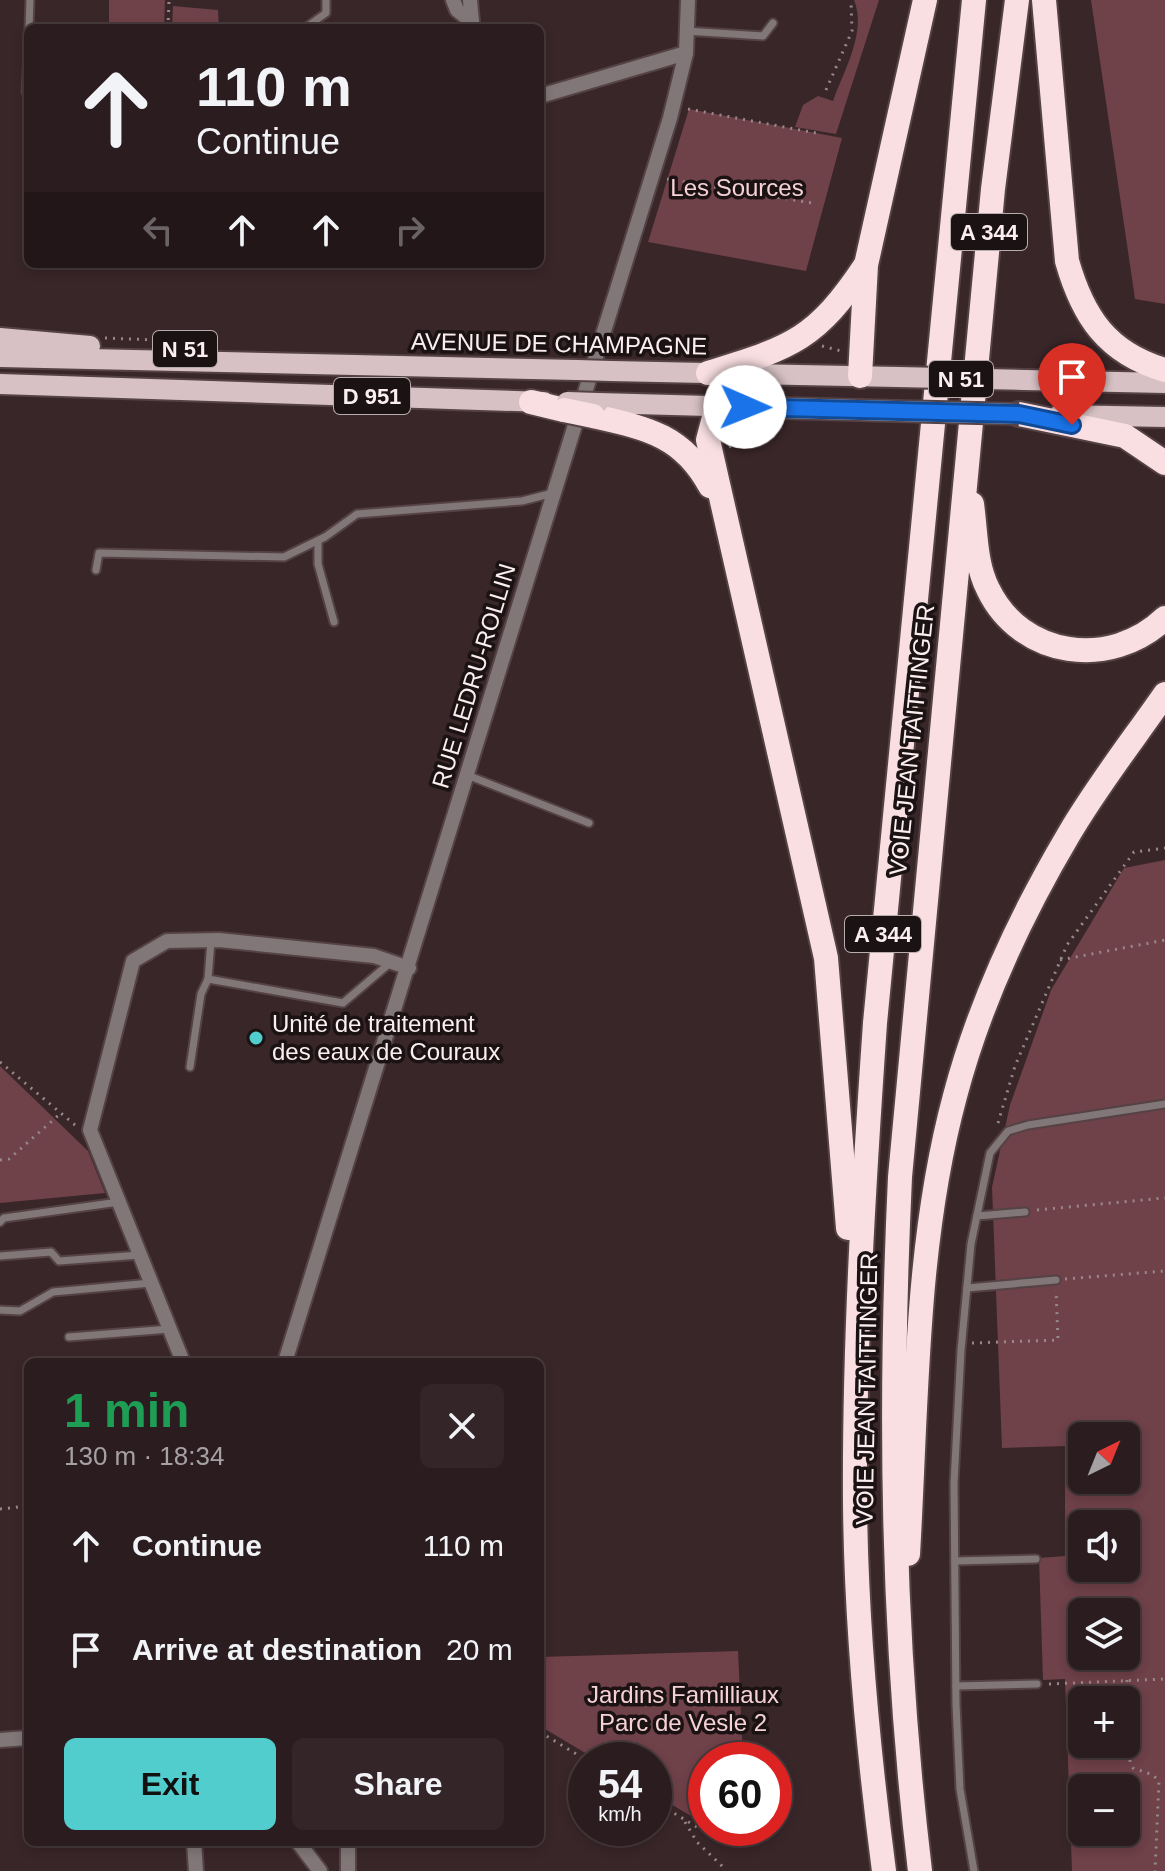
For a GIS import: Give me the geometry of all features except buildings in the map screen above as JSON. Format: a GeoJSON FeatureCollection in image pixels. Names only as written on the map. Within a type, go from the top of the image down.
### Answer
{"type":"FeatureCollection","features":[{"type":"Feature","properties":{"kind":"highway"},"geometry":{"type":"LineString","coordinates":[[860,376],[866,265],[925,0]]}},
{"type":"Feature","properties":{"kind":"highway","name":"VOIE JEAN TAITTINGER"},"geometry":{"type":"LineString","coordinates":[[884,1871],[864,1685],[855,1505],[856,1346],[875,1023],[974,0]]}},
{"type":"Feature","properties":{"kind":"highway","name":"VOIE JEAN TAITTINGER"},"geometry":{"type":"LineString","coordinates":[[920,1871],[901,1680],[892,1497],[893,1322],[899,1191],[993,189],[1017,0]]}},
{"type":"Feature","properties":{"kind":"highway"},"geometry":{"type":"LineString","coordinates":[[1044,0],[1067,261],[1078,298],[1102,333],[1122,351],[1165,370]]}},
{"type":"Feature","properties":{"kind":"highway"},"geometry":{"type":"LineString","coordinates":[[708,373],[779,351],[798,339],[836,309],[866,265]]}},
{"type":"Feature","properties":{"kind":"highway"},"geometry":{"type":"LineString","coordinates":[[531,402],[595,410],[650,430],[677,445],[697,461],[724,513]]}},
{"type":"Feature","properties":{"kind":"highway"},"geometry":{"type":"LineString","coordinates":[[717,406],[708,440],[826,958],[839,1085],[856,1346]]}},
{"type":"Feature","properties":{"kind":"highway"},"geometry":{"type":"LineString","coordinates":[[1019,414],[1125,436],[1165,463]]}},
{"type":"Feature","properties":{"kind":"highway"},"geometry":{"type":"LineString","coordinates":[[967,465],[985,585],[995,603],[1023,632],[1057,648],[1095,651],[1136,640],[1165,618]]}},
{"type":"Feature","properties":{"kind":"highway"},"geometry":{"type":"LineString","coordinates":[[901,1680],[921,1311],[940,1172],[955,1097],[999,972],[1069,834],[1165,694]]}},
{"type":"Feature","properties":{"kind":"main road","name":"N 51"},"geometry":{"type":"LineString","coordinates":[[0,338],[74,345],[317,355],[368,365]]}},
{"type":"Feature","properties":{"kind":"main road","name":"AVENUE DE CHAMPAGNE"},"geometry":{"type":"LineString","coordinates":[[0,357],[1165,383]]}},
{"type":"Feature","properties":{"kind":"main road"},"geometry":{"type":"LineString","coordinates":[[717,406],[739,374]]}},
{"type":"Feature","properties":{"kind":"main road"},"geometry":{"type":"LineString","coordinates":[[859,410],[860,376]]}},
{"type":"Feature","properties":{"kind":"main road","name":"D 951"},"geometry":{"type":"LineString","coordinates":[[0,384],[531,402]]}},
{"type":"Feature","properties":{"kind":"main road"},"geometry":{"type":"LineString","coordinates":[[0,390],[72,387]]}},
{"type":"Feature","properties":{"kind":"main road","name":"N 51"},"geometry":{"type":"LineString","coordinates":[[595,410],[717,406],[1165,417]]}},
{"type":"Feature","properties":{"kind":"street"},"geometry":{"type":"LineString","coordinates":[[453,0],[457,10],[471,24]]}},
{"type":"Feature","properties":{"kind":"street"},"geometry":{"type":"LineString","coordinates":[[470,0],[472,24]]}},
{"type":"Feature","properties":{"kind":"street","name":"RUE LEDRU-ROLLIN"},"geometry":{"type":"LineString","coordinates":[[286,1358],[673,106],[686,53],[688,0]]}},
{"type":"Feature","properties":{"kind":"street"},"geometry":{"type":"LineString","coordinates":[[544,95],[686,53]]}},
{"type":"Feature","properties":{"kind":"street"},"geometry":{"type":"LineString","coordinates":[[181,1358],[90,1130],[133,961],[167,941],[211,941],[374,956],[409,968]]}},
{"type":"Feature","properties":{"kind":"street"},"geometry":{"type":"LineString","coordinates":[[0,1740],[24,1738]]}},
{"type":"Feature","properties":{"kind":"street"},"geometry":{"type":"LineString","coordinates":[[194,1846],[196,1871]]}},
{"type":"Feature","properties":{"kind":"street"},"geometry":{"type":"LineString","coordinates":[[301,1846],[320,1871]]}},
{"type":"Feature","properties":{"kind":"street"},"geometry":{"type":"LineString","coordinates":[[348,1846],[348,1871]]}},
{"type":"Feature","properties":{"kind":"lane"},"geometry":{"type":"LineString","coordinates":[[29,24],[30,0]]}},
{"type":"Feature","properties":{"kind":"lane"},"geometry":{"type":"LineString","coordinates":[[311,24],[326,13],[326,0]]}},
{"type":"Feature","properties":{"kind":"lane"},"geometry":{"type":"LineString","coordinates":[[686,31],[763,36],[773,23]]}},
{"type":"Feature","properties":{"kind":"lane"},"geometry":{"type":"LineString","coordinates":[[96,570],[99,553],[284,557],[318,541],[357,514],[522,501],[553,493]]}},
{"type":"Feature","properties":{"kind":"lane"},"geometry":{"type":"LineString","coordinates":[[318,541],[318,564],[334,622]]}},
{"type":"Feature","properties":{"kind":"lane"},"geometry":{"type":"LineString","coordinates":[[467,775],[589,823]]}},
{"type":"Feature","properties":{"kind":"lane"},"geometry":{"type":"LineString","coordinates":[[190,1067],[201,994],[208,979],[211,941]]}},
{"type":"Feature","properties":{"kind":"lane"},"geometry":{"type":"LineString","coordinates":[[208,979],[343,1003],[391,962]]}},
{"type":"Feature","properties":{"kind":"lane"},"geometry":{"type":"LineString","coordinates":[[974,1871],[960,1789],[954,1483],[967,1288],[990,1153],[1008,1131],[1028,1125],[1165,1104]]}},
{"type":"Feature","properties":{"kind":"lane"},"geometry":{"type":"LineString","coordinates":[[0,1222],[4,1218],[119,1202]]}},
{"type":"Feature","properties":{"kind":"lane"},"geometry":{"type":"LineString","coordinates":[[977,1216],[1025,1212]]}},
{"type":"Feature","properties":{"kind":"lane"},"geometry":{"type":"LineString","coordinates":[[0,1256],[51,1252],[59,1261],[140,1255]]}},
{"type":"Feature","properties":{"kind":"lane"},"geometry":{"type":"LineString","coordinates":[[967,1288],[1056,1280]]}},
{"type":"Feature","properties":{"kind":"lane"},"geometry":{"type":"LineString","coordinates":[[0,1310],[20,1311],[53,1292],[151,1283]]}},
{"type":"Feature","properties":{"kind":"lane"},"geometry":{"type":"LineString","coordinates":[[69,1337],[170,1329]]}},
{"type":"Feature","properties":{"kind":"lane"},"geometry":{"type":"LineString","coordinates":[[955,1561],[1036,1559]]}},
{"type":"Feature","properties":{"kind":"lane"},"geometry":{"type":"LineString","coordinates":[[956,1686],[1037,1684]]}},
{"type":"Feature","properties":{"kind":"path"},"geometry":{"type":"LineString","coordinates":[[168,24],[169,0]]}},
{"type":"Feature","properties":{"kind":"path"},"geometry":{"type":"LineString","coordinates":[[826,90],[852,31],[851,0]]}},
{"type":"Feature","properties":{"kind":"path"},"geometry":{"type":"LineString","coordinates":[[673,106],[816,133]]}},
{"type":"Feature","properties":{"kind":"path"},"geometry":{"type":"LineString","coordinates":[[651,176],[812,203]]}},
{"type":"Feature","properties":{"kind":"path"},"geometry":{"type":"LineString","coordinates":[[101,338],[192,341]]}},
{"type":"Feature","properties":{"kind":"path"},"geometry":{"type":"LineString","coordinates":[[990,1153],[1015,1066],[1067,945],[1134,852],[1165,848]]}},
{"type":"Feature","properties":{"kind":"path"},"geometry":{"type":"LineString","coordinates":[[1060,960],[1165,940]]}},
{"type":"Feature","properties":{"kind":"path"},"geometry":{"type":"LineString","coordinates":[[0,1062],[77,1126],[90,1130]]}},
{"type":"Feature","properties":{"kind":"path"},"geometry":{"type":"LineString","coordinates":[[0,1160],[9,1159],[61,1113]]}},
{"type":"Feature","properties":{"kind":"path"},"geometry":{"type":"LineString","coordinates":[[1025,1212],[1165,1198]]}},
{"type":"Feature","properties":{"kind":"path"},"geometry":{"type":"LineString","coordinates":[[962,1344],[1058,1340],[1056,1280],[1165,1271]]}},
{"type":"Feature","properties":{"kind":"path"},"geometry":{"type":"LineString","coordinates":[[0,1509],[24,1506]]}},
{"type":"Feature","properties":{"kind":"path"},"geometry":{"type":"LineString","coordinates":[[1037,1684],[1165,1679]]}},
{"type":"Feature","properties":{"kind":"path"},"geometry":{"type":"LineString","coordinates":[[1127,1680],[1130,1762],[1133,1768],[1159,1781],[1155,1871]]}},
{"type":"Feature","properties":{"kind":"path"},"geometry":{"type":"LineString","coordinates":[[544,1734],[568,1749]]}},
{"type":"Feature","properties":{"kind":"path"},"geometry":{"type":"LineString","coordinates":[[672,1812],[688,1822]]}},
{"type":"Feature","properties":{"kind":"path"},"geometry":{"type":"LineString","coordinates":[[683,1819],[697,1842],[723,1867]]}},
{"type":"Feature","properties":{"kind":"green space"},"geometry":{"type":"Polygon","coordinates":[[[109,0],[165,0],[164,24],[109,24],[109,0]]]}},
{"type":"Feature","properties":{"kind":"green space"},"geometry":{"type":"Polygon","coordinates":[[[854,0],[879,0],[836,134],[795,127],[803,105],[818,96],[833,101],[856,38],[858,25],[854,0]]]}},
{"type":"Feature","properties":{"kind":"green space"},"geometry":{"type":"Polygon","coordinates":[[[1091,0],[1165,0],[1165,304],[1135,299],[1091,0]]]}},
{"type":"Feature","properties":{"kind":"green space"},"geometry":{"type":"Polygon","coordinates":[[[173,6],[218,10],[219,24],[172,24],[173,6]]]}},
{"type":"Feature","properties":{"kind":"green space","name":"Les Sources"},"geometry":{"type":"Polygon","coordinates":[[[689,109],[842,138],[806,271],[648,242],[689,109]]]}},
{"type":"Feature","properties":{"kind":"green space"},"geometry":{"type":"Polygon","coordinates":[[[1165,860],[1165,1871],[1072,1871],[1071,1846],[1140,1846],[1140,1774],[1068,1774],[1065,1679],[1043,1680],[1039,1558],[1065,1556],[1065,1446],[1002,1448],[992,1187],[1010,1105],[1051,990],[1124,868],[1165,860]]]}},
{"type":"Feature","properties":{"kind":"green space"},"geometry":{"type":"Polygon","coordinates":[[[0,1066],[88,1151],[105,1193],[0,1203],[0,1066]]]}},
{"type":"Feature","properties":{"kind":"green space","name":"Jardins Familliaux Parc de Vesle 2"},"geometry":{"type":"Polygon","coordinates":[[[738,1651],[742,1742],[688,1742],[688,1814],[672,1805],[672,1742],[568,1743],[544,1728],[544,1657],[738,1651]]]}},
{"type":"Feature","properties":{"kind":"place","name":"Unité de traitement des eaux de Couraux"},"geometry":{"type":"Point","coordinates":[256,1038]}},
{"type":"Feature","properties":{"kind":"route"},"geometry":{"type":"LineString","coordinates":[[745,407],[1019,414],[1072,425]]}}]}
